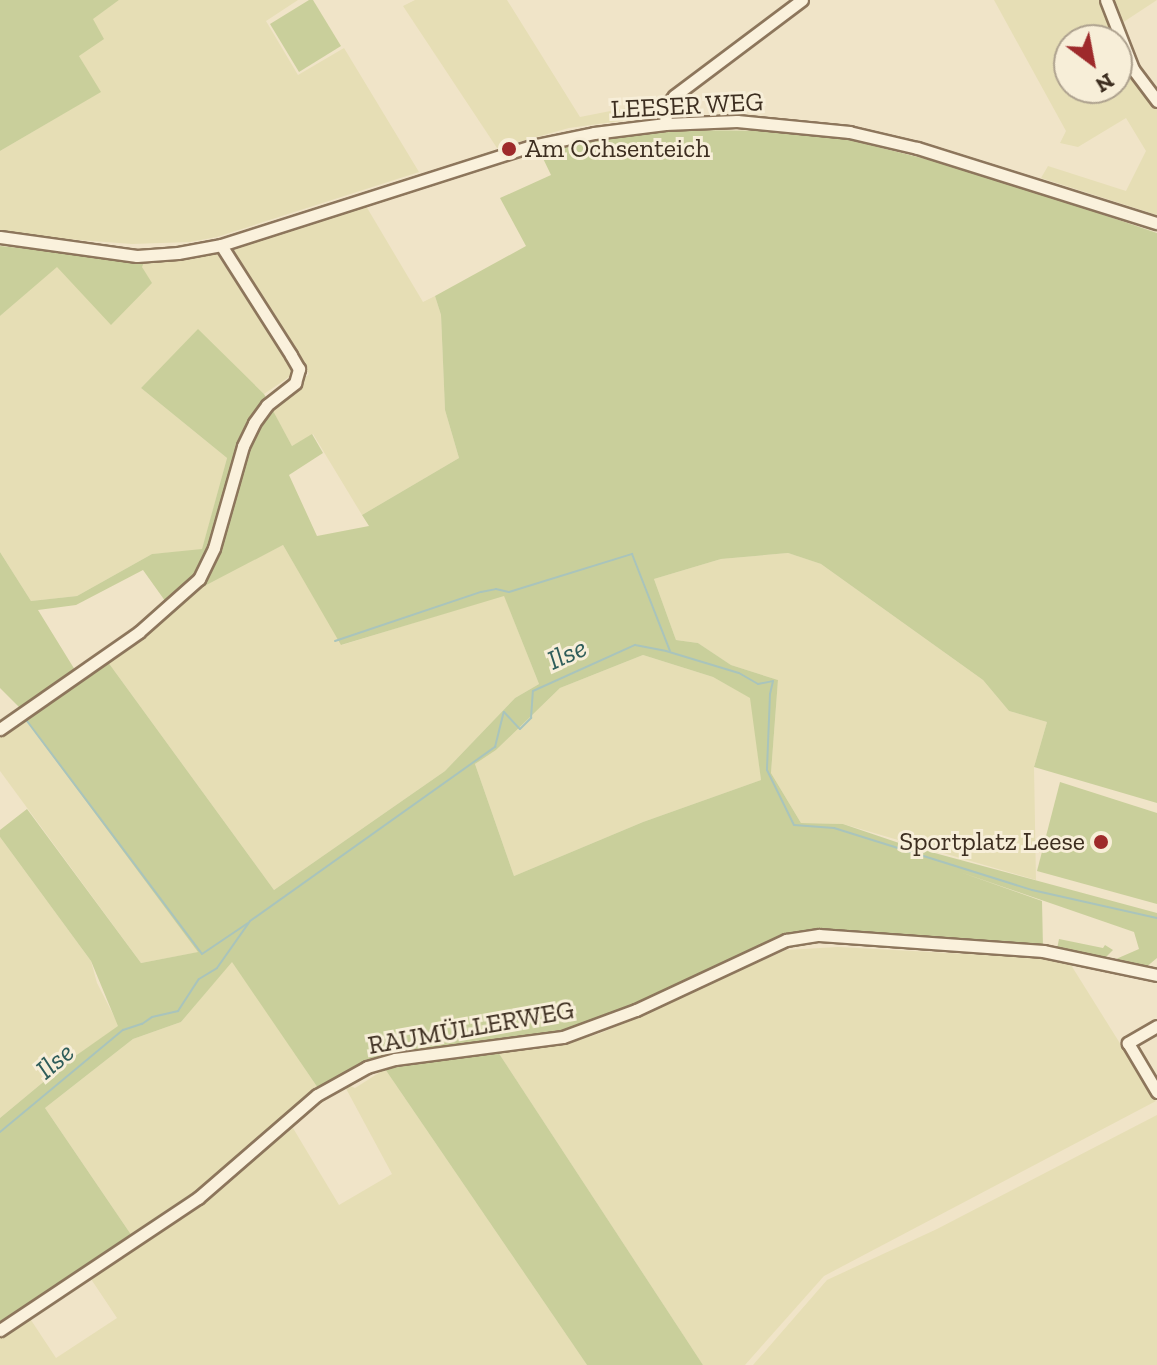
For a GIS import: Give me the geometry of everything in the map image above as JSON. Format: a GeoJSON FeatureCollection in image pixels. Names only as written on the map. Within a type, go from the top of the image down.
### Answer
{"type":"FeatureCollection","features":[{"type":"Feature","properties":{"kind":"street"},"geometry":{"type":"LineString","coordinates":[[665,124],[667,105],[674,96],[802,0]]}},
{"type":"Feature","properties":{"kind":"street"},"geometry":{"type":"LineString","coordinates":[[1106,0],[1133,69],[1157,101]]}},
{"type":"Feature","properties":{"kind":"street","name":"LEESER WEG"},"geometry":{"type":"LineString","coordinates":[[0,237],[137,256],[221,245],[532,146],[594,133],[665,124],[737,121],[849,132],[917,148],[1157,223]]}},
{"type":"Feature","properties":{"kind":"street"},"geometry":{"type":"LineString","coordinates":[[0,729],[139,632],[199,579],[225,515],[243,446],[267,405],[295,383],[299,369],[221,245]]}},
{"type":"Feature","properties":{"kind":"street","name":"RAUMÜLLERWEG"},"geometry":{"type":"LineString","coordinates":[[0,1330],[198,1198],[317,1095],[381,1063],[563,1037],[624,1015],[786,940],[819,935],[1043,951],[1157,975]]}},
{"type":"Feature","properties":{"kind":"street"},"geometry":{"type":"LineString","coordinates":[[1157,1026],[1128,1043],[1157,1092]]}},
{"type":"Feature","properties":{"kind":"shaded area"},"geometry":{"type":"Polygon","coordinates":[[[119,0],[298,0],[266,21],[298,75],[344,48],[419,172],[217,237],[190,242],[132,244],[0,234],[0,151],[100,92],[79,56],[92,19],[119,0]]]}},
{"type":"Feature","properties":{"kind":"shaded area"},"geometry":{"type":"Polygon","coordinates":[[[415,0],[507,0],[580,117],[661,101],[657,116],[569,128],[497,148],[403,6],[415,0]]]}},
{"type":"Feature","properties":{"kind":"shaded area"},"geometry":{"type":"Polygon","coordinates":[[[994,0],[1101,0],[1111,24],[1053,24],[1053,104],[1133,104],[1133,73],[1157,107],[1157,215],[1041,178],[1048,166],[1126,191],[1146,151],[1126,118],[1078,147],[1060,143],[1066,131],[994,0]]]}},
{"type":"Feature","properties":{"kind":"shaded area"},"geometry":{"type":"Polygon","coordinates":[[[1111,0],[1157,0],[1122,23],[1111,0]]]}},
{"type":"Feature","properties":{"kind":"shaded area"},"geometry":{"type":"Polygon","coordinates":[[[366,206],[423,302],[435,296],[441,315],[445,410],[459,458],[362,515],[313,434],[292,446],[271,408],[309,374],[228,250],[366,206]]]}},
{"type":"Feature","properties":{"kind":"shaded area"},"geometry":{"type":"Polygon","coordinates":[[[217,254],[295,373],[264,394],[198,330],[141,388],[227,458],[202,550],[152,554],[77,596],[31,601],[0,552],[0,316],[57,266],[141,267],[145,260],[217,254]]]}},
{"type":"Feature","properties":{"kind":"shaded area"},"geometry":{"type":"Polygon","coordinates":[[[283,545],[342,645],[504,595],[539,684],[515,698],[445,771],[274,890],[105,658],[187,593],[283,545]]]}},
{"type":"Feature","properties":{"kind":"shaded area"},"geometry":{"type":"Polygon","coordinates":[[[788,553],[821,564],[983,680],[1009,711],[1047,722],[1034,767],[1036,880],[843,824],[801,823],[771,773],[778,680],[731,665],[698,643],[676,640],[654,579],[721,559],[788,553]]]}},
{"type":"Feature","properties":{"kind":"shaded area"},"geometry":{"type":"Polygon","coordinates":[[[643,655],[713,677],[751,698],[761,780],[643,822],[514,876],[475,764],[496,750],[560,688],[643,655]]]}},
{"type":"Feature","properties":{"kind":"shaded area"},"geometry":{"type":"Polygon","coordinates":[[[22,715],[199,952],[141,963],[0,771],[0,733],[22,715]]]}},
{"type":"Feature","properties":{"kind":"shaded area"},"geometry":{"type":"Polygon","coordinates":[[[0,837],[91,961],[97,983],[119,1026],[71,1059],[0,1118],[0,837]]]}},
{"type":"Feature","properties":{"kind":"shaded area"},"geometry":{"type":"Polygon","coordinates":[[[838,947],[1043,958],[1071,965],[1156,1101],[824,1276],[745,1365],[703,1365],[498,1052],[566,1044],[601,1033],[786,950],[838,947]]]}},
{"type":"Feature","properties":{"kind":"shaded area"},"geometry":{"type":"Polygon","coordinates":[[[232,961],[320,1091],[286,1114],[196,1196],[134,1239],[45,1108],[133,1039],[181,1022],[232,961]]]}},
{"type":"Feature","properties":{"kind":"shaded area"},"geometry":{"type":"Polygon","coordinates":[[[385,1069],[587,1365],[0,1365],[0,1336],[29,1317],[56,1358],[117,1318],[91,1279],[182,1219],[293,1128],[339,1205],[392,1174],[343,1083],[355,1088],[385,1069]]]}},
{"type":"Feature","properties":{"kind":"shaded area"},"geometry":{"type":"Polygon","coordinates":[[[1157,1115],[1157,1365],[753,1365],[827,1280],[937,1229],[1157,1115]]]}},
{"type":"Feature","properties":{"kind":"green space"},"geometry":{"type":"Polygon","coordinates":[[[0,0],[119,0],[93,19],[104,39],[79,56],[101,92],[0,151],[0,0]]]}},
{"type":"Feature","properties":{"kind":"green space"},"geometry":{"type":"Polygon","coordinates":[[[313,0],[341,46],[299,72],[270,24],[313,0]]]}},
{"type":"Feature","properties":{"kind":"green space"},"geometry":{"type":"Polygon","coordinates":[[[671,130],[789,131],[846,139],[981,173],[1157,233],[1157,803],[1034,767],[1047,722],[1009,711],[983,680],[821,564],[788,553],[721,559],[654,579],[676,640],[698,643],[731,665],[778,680],[771,773],[801,823],[843,824],[905,845],[1157,913],[1157,958],[1145,968],[1116,959],[1139,949],[1134,932],[960,872],[1042,901],[1043,948],[819,932],[573,1031],[394,1056],[320,1091],[232,962],[181,1022],[133,1039],[45,1108],[134,1239],[0,1325],[0,1118],[71,1059],[118,1026],[91,961],[0,837],[0,830],[27,809],[141,963],[198,952],[22,715],[105,658],[274,890],[445,771],[515,698],[539,684],[504,596],[341,645],[283,545],[168,605],[143,570],[76,605],[38,610],[75,670],[22,710],[0,688],[0,552],[31,601],[77,596],[152,554],[202,549],[227,458],[141,388],[198,329],[264,394],[292,446],[312,434],[323,453],[289,475],[317,536],[369,526],[362,515],[459,458],[445,410],[441,315],[435,296],[526,246],[500,198],[551,175],[539,150],[671,130]],[[643,655],[560,688],[496,750],[475,764],[514,876],[643,822],[761,780],[750,698],[713,677],[643,655]]]}},
{"type":"Feature","properties":{"kind":"green space"},"geometry":{"type":"Polygon","coordinates":[[[0,246],[145,260],[142,267],[152,283],[111,325],[57,267],[0,316],[0,246]]]}},
{"type":"Feature","properties":{"kind":"green space","name":"Sportplatz Leese"},"geometry":{"type":"Polygon","coordinates":[[[1060,782],[1157,813],[1157,904],[1037,871],[1060,782]]]}},
{"type":"Feature","properties":{"kind":"green space"},"geometry":{"type":"Polygon","coordinates":[[[1059,939],[1103,948],[1105,945],[1113,950],[1105,958],[1057,949],[1059,939]]]}},
{"type":"Feature","properties":{"kind":"green space"},"geometry":{"type":"Polygon","coordinates":[[[498,1052],[703,1365],[587,1365],[385,1069],[498,1052]]]}},
{"type":"Feature","properties":{"kind":"waterway"},"geometry":{"type":"LineString","coordinates":[[335,641],[481,592],[496,589],[509,592],[632,554],[670,651]]}},
{"type":"Feature","properties":{"kind":"waterway","name":"Ilse"},"geometry":{"type":"LineString","coordinates":[[0,1132],[123,1030],[152,1017],[178,1011],[199,979],[217,968],[250,921],[495,747],[504,712],[520,729],[531,718],[533,691],[635,645],[739,673],[758,684],[773,681],[767,770],[794,825],[834,828],[1032,890],[1157,918]]}},
{"type":"Feature","properties":{"kind":"waterway"},"geometry":{"type":"LineString","coordinates":[[27,721],[202,954],[248,923]]}},
{"type":"Feature","properties":{"kind":"place","name":"Am Ochsenteich"},"geometry":{"type":"Point","coordinates":[509,149]}},
{"type":"Feature","properties":{"kind":"place","name":"Sportplatz Leese"},"geometry":{"type":"Point","coordinates":[1101,842]}}]}
